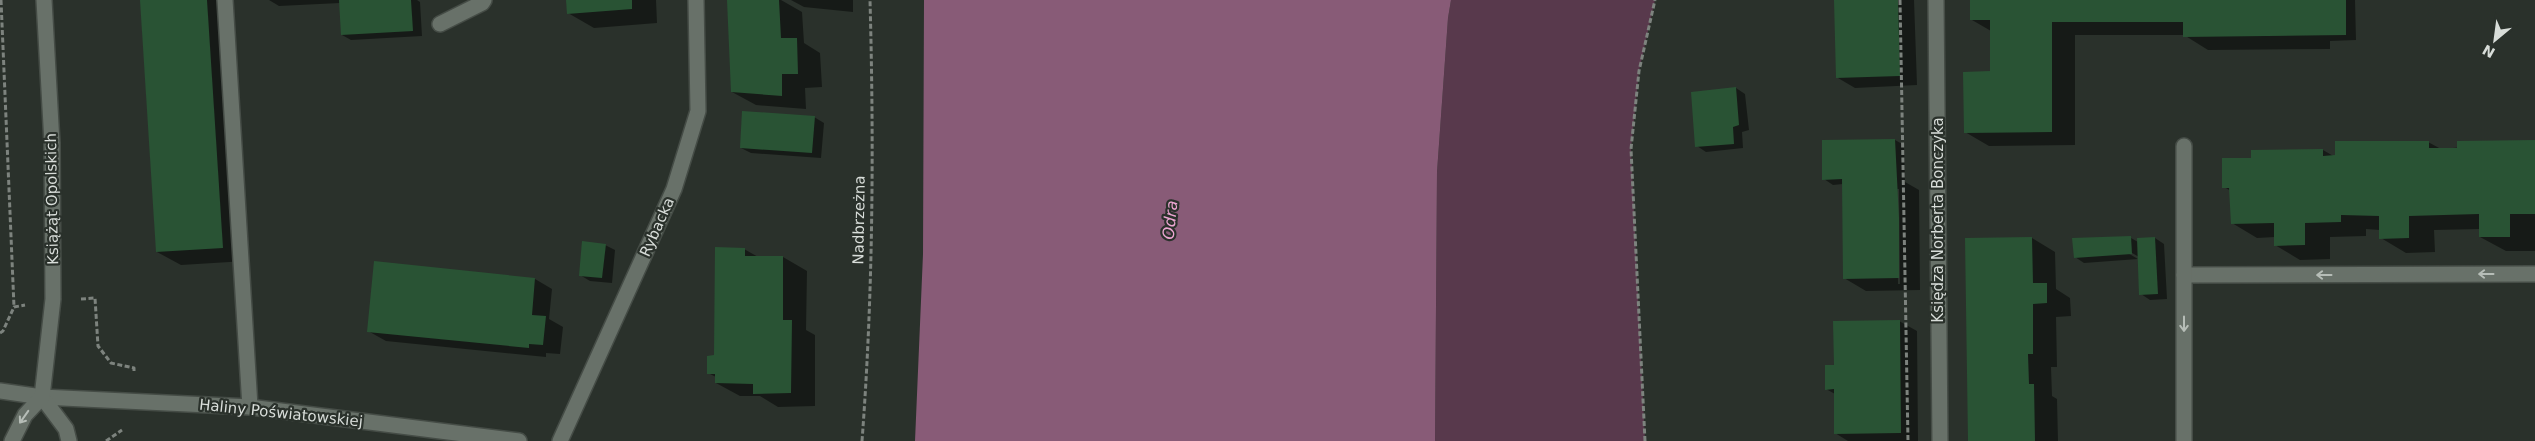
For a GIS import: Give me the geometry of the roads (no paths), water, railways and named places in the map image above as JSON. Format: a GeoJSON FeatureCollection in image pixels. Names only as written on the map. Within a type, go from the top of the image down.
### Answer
{"type":"FeatureCollection","features":[{"type":"Feature","properties":{"kind":"street","name":"Książąt Opolskich"},"geometry":{"type":"LineString","coordinates":[[42,397],[53,300],[52,143],[44,0]]}},
{"type":"Feature","properties":{"kind":"street"},"geometry":{"type":"LineString","coordinates":[[225,0],[250,407]]}},
{"type":"Feature","properties":{"kind":"street"},"geometry":{"type":"LineString","coordinates":[[440,24],[482,3],[484,0]]}},
{"type":"Feature","properties":{"kind":"street","name":"Rybacka"},"geometry":{"type":"LineString","coordinates":[[560,441],[674,189],[698,111],[696,0]]}},
{"type":"Feature","properties":{"kind":"street","name":"Księdza Norberta Bonczyka"},"geometry":{"type":"LineString","coordinates":[[1936,0],[1940,441]]}},
{"type":"Feature","properties":{"kind":"street"},"geometry":{"type":"LineString","coordinates":[[2184,146],[2184,441]]}},
{"type":"Feature","properties":{"kind":"street"},"geometry":{"type":"LineString","coordinates":[[2184,276],[2535,274]]}},
{"type":"Feature","properties":{"kind":"street","name":"Haliny Poświatowskiej"},"geometry":{"type":"LineString","coordinates":[[0,391],[42,397],[250,407],[520,441]]}},
{"type":"Feature","properties":{"kind":"street"},"geometry":{"type":"LineString","coordinates":[[12,441],[25,415],[42,397],[66,429],[69,441]]}},
{"type":"Feature","properties":{"kind":"water","name":"Odra"},"geometry":{"type":"Polygon","coordinates":[[[924,0],[1451,0],[1448,18],[1437,172],[1435,441],[915,441],[923,254],[924,0]]]}}]}
